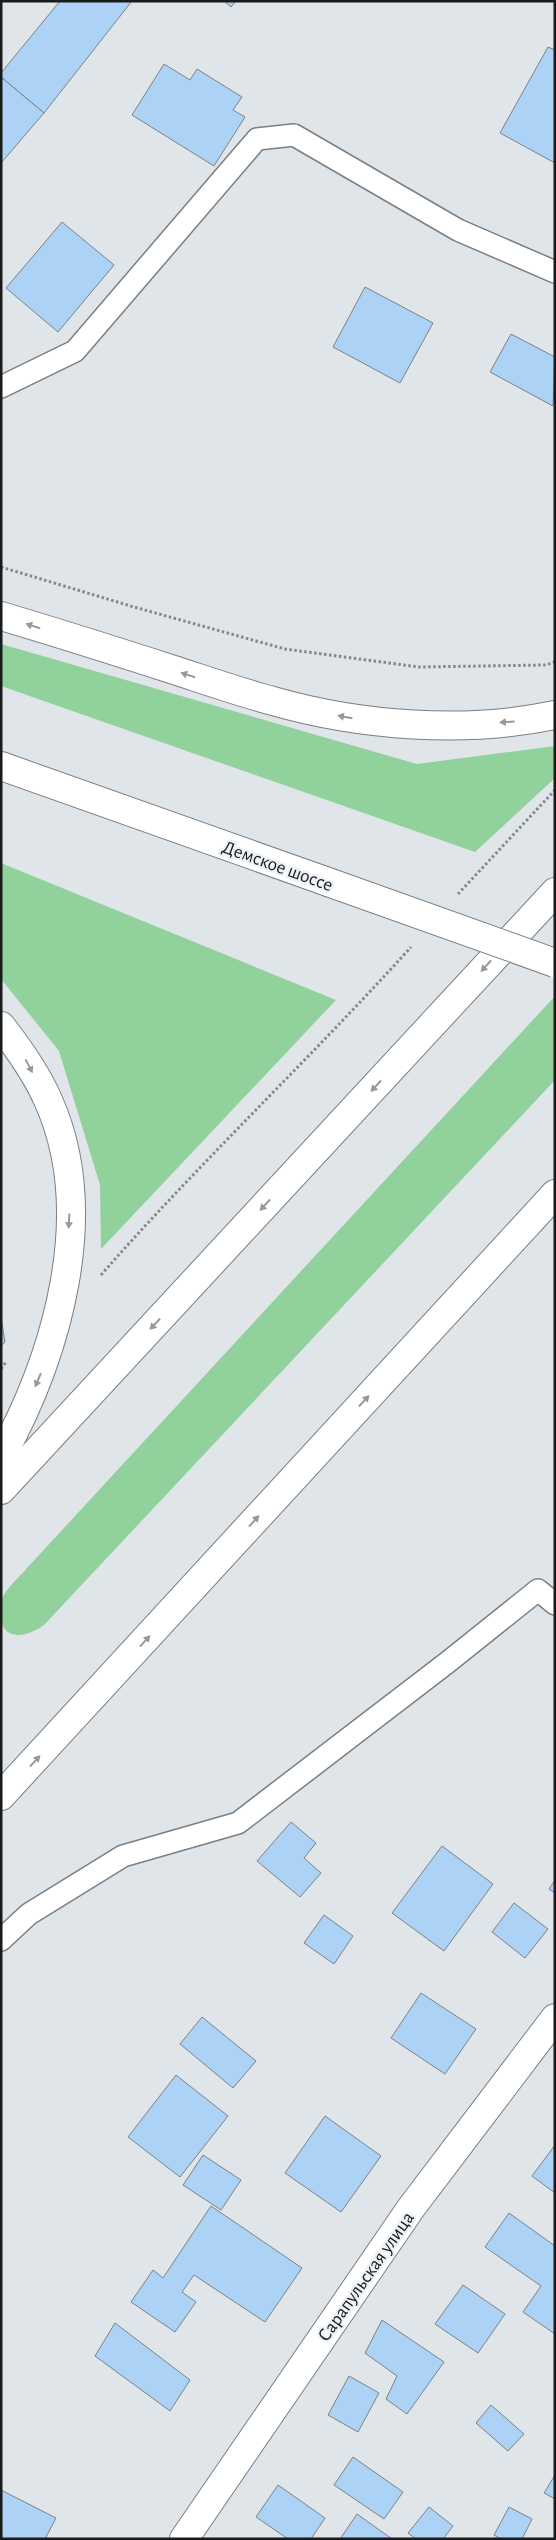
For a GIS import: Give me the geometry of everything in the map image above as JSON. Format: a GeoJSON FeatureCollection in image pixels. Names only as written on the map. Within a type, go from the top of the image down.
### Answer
{"type":"FeatureCollection","features":[{"type":"Feature","properties":{"kind":"main road"},"geometry":{"type":"LineString","coordinates":[[1,616],[274,702],[346,718],[402,724],[462,724],[531,720],[555,716]]}},
{"type":"Feature","properties":{"kind":"main road","name":"Демское шоссе"},"geometry":{"type":"LineString","coordinates":[[1,766],[555,963]]}},
{"type":"Feature","properties":{"kind":"main road"},"geometry":{"type":"LineString","coordinates":[[1,1490],[555,892]]}},
{"type":"Feature","properties":{"kind":"main road"},"geometry":{"type":"LineString","coordinates":[[1,1026],[23,1054],[48,1101],[64,1154],[70,1204],[60,1308],[45,1363],[21,1421],[1,1457]]}},
{"type":"Feature","properties":{"kind":"main road"},"geometry":{"type":"LineString","coordinates":[[1,1796],[555,1194]]}},
{"type":"Feature","properties":{"kind":"main road","name":"Сарапульская улица"},"geometry":{"type":"LineString","coordinates":[[184,2539],[411,2208],[555,2018]]}},
{"type":"Feature","properties":{"kind":"lane"},"geometry":{"type":"LineString","coordinates":[[1,387],[75,351],[257,139],[294,135],[458,230],[555,272]]}},
{"type":"Feature","properties":{"kind":"lane"},"geometry":{"type":"LineString","coordinates":[[1,1940],[29,1914],[123,1856],[238,1822],[448,1662],[538,1590],[555,1604]]}},
{"type":"Feature","properties":{"kind":"path"},"geometry":{"type":"LineString","coordinates":[[1,566],[134,608],[285,649],[419,667],[546,665],[555,662]]}},
{"type":"Feature","properties":{"kind":"path"},"geometry":{"type":"LineString","coordinates":[[454,898],[555,790]]}},
{"type":"Feature","properties":{"kind":"path"},"geometry":{"type":"LineString","coordinates":[[63,1284],[87,1290],[156,1212],[369,994],[415,942]]}},
{"type":"Feature","properties":{"kind":"path"},"geometry":{"type":"LineString","coordinates":[[1,1369],[11,1353]]}},
{"type":"Feature","properties":{"kind":"green space"},"geometry":{"type":"Polygon","coordinates":[[[1,644],[417,764],[555,746],[555,778],[475,852],[1,686],[1,644]]]}},
{"type":"Feature","properties":{"kind":"green space"},"geometry":{"type":"Polygon","coordinates":[[[1,863],[336,1000],[101,1249],[100,1185],[59,1051],[1,979],[1,863]]]}},
{"type":"Feature","properties":{"kind":"green space"},"geometry":{"type":"Polygon","coordinates":[[[555,996],[555,1080],[44,1625],[31,1632],[16,1635],[5,1630],[2,1623],[1,1602],[10,1587],[555,996]]]}},
{"type":"Feature","properties":{"kind":"building"},"geometry":{"type":"Polygon","coordinates":[[[60,1],[132,1],[44,113],[1,77],[1,73],[60,1]]]}},
{"type":"Feature","properties":{"kind":"building"},"geometry":{"type":"Polygon","coordinates":[[[224,1],[236,1],[231,7],[224,1]]]}},
{"type":"Feature","properties":{"kind":"building"},"geometry":{"type":"Polygon","coordinates":[[[548,47],[555,50],[555,163],[500,133],[548,47]]]}},
{"type":"Feature","properties":{"kind":"building"},"geometry":{"type":"Polygon","coordinates":[[[164,64],[190,80],[197,69],[242,97],[233,110],[245,117],[214,166],[132,115],[164,64]]]}},
{"type":"Feature","properties":{"kind":"building"},"geometry":{"type":"Polygon","coordinates":[[[1,77],[44,113],[1,163],[1,77]]]}},
{"type":"Feature","properties":{"kind":"building"},"geometry":{"type":"Polygon","coordinates":[[[62,222],[114,265],[58,332],[6,288],[62,222]]]}},
{"type":"Feature","properties":{"kind":"building"},"geometry":{"type":"Polygon","coordinates":[[[365,287],[433,323],[400,383],[333,347],[365,287]]]}},
{"type":"Feature","properties":{"kind":"building"},"geometry":{"type":"Polygon","coordinates":[[[511,334],[555,357],[553,406],[490,372],[511,334]]]}},
{"type":"Feature","properties":{"kind":"building"},"geometry":{"type":"Polygon","coordinates":[[[1,1318],[5,1342],[1,1346],[1,1318]]]}},
{"type":"Feature","properties":{"kind":"building"},"geometry":{"type":"Polygon","coordinates":[[[291,1822],[316,1843],[304,1858],[321,1873],[300,1897],[257,1861],[291,1822]]]}},
{"type":"Feature","properties":{"kind":"building"},"geometry":{"type":"Polygon","coordinates":[[[442,1846],[493,1884],[444,1951],[392,1913],[442,1846]]]}},
{"type":"Feature","properties":{"kind":"building"},"geometry":{"type":"Polygon","coordinates":[[[555,1880],[555,1893],[549,1889],[555,1880]]]}},
{"type":"Feature","properties":{"kind":"building"},"geometry":{"type":"Polygon","coordinates":[[[514,1903],[548,1929],[525,1958],[492,1932],[514,1903]]]}},
{"type":"Feature","properties":{"kind":"building"},"geometry":{"type":"Polygon","coordinates":[[[324,1915],[353,1936],[334,1964],[304,1943],[324,1915]]]}},
{"type":"Feature","properties":{"kind":"building"},"geometry":{"type":"Polygon","coordinates":[[[421,1993],[476,2029],[445,2074],[391,2038],[421,1993]]]}},
{"type":"Feature","properties":{"kind":"building"},"geometry":{"type":"Polygon","coordinates":[[[202,2017],[256,2061],[233,2088],[180,2044],[202,2017]]]}},
{"type":"Feature","properties":{"kind":"building"},"geometry":{"type":"Polygon","coordinates":[[[176,2075],[228,2116],[180,2177],[128,2137],[176,2075]]]}},
{"type":"Feature","properties":{"kind":"building"},"geometry":{"type":"Polygon","coordinates":[[[325,2116],[381,2156],[341,2212],[285,2173],[325,2116]]]}},
{"type":"Feature","properties":{"kind":"building"},"geometry":{"type":"Polygon","coordinates":[[[555,2145],[555,2193],[532,2176],[555,2145]]]}},
{"type":"Feature","properties":{"kind":"building"},"geometry":{"type":"Polygon","coordinates":[[[203,2155],[241,2180],[221,2210],[183,2185],[203,2155]]]}},
{"type":"Feature","properties":{"kind":"building"},"geometry":{"type":"Polygon","coordinates":[[[211,2206],[302,2268],[265,2322],[194,2275],[182,2292],[196,2302],[175,2332],[131,2302],[153,2270],[163,2278],[211,2206]]]}},
{"type":"Feature","properties":{"kind":"building"},"geometry":{"type":"Polygon","coordinates":[[[509,2213],[555,2246],[555,2334],[523,2312],[541,2286],[485,2247],[509,2213]]]}},
{"type":"Feature","properties":{"kind":"building"},"geometry":{"type":"Polygon","coordinates":[[[463,2285],[505,2314],[478,2353],[435,2324],[463,2285]]]}},
{"type":"Feature","properties":{"kind":"building"},"geometry":{"type":"Polygon","coordinates":[[[382,2320],[444,2362],[407,2414],[386,2399],[397,2376],[365,2353],[382,2320]]]}},
{"type":"Feature","properties":{"kind":"building"},"geometry":{"type":"Polygon","coordinates":[[[115,2323],[190,2380],[170,2411],[95,2356],[115,2323]]]}},
{"type":"Feature","properties":{"kind":"building"},"geometry":{"type":"Polygon","coordinates":[[[349,2376],[379,2393],[358,2432],[328,2415],[349,2376]]]}},
{"type":"Feature","properties":{"kind":"building"},"geometry":{"type":"Polygon","coordinates":[[[491,2405],[524,2434],[508,2451],[476,2423],[491,2405]]]}},
{"type":"Feature","properties":{"kind":"building"},"geometry":{"type":"Polygon","coordinates":[[[353,2457],[403,2492],[384,2519],[334,2485],[353,2457]]]}},
{"type":"Feature","properties":{"kind":"building"},"geometry":{"type":"Polygon","coordinates":[[[555,2475],[555,2499],[544,2493],[555,2475]]]}},
{"type":"Feature","properties":{"kind":"building"},"geometry":{"type":"Polygon","coordinates":[[[278,2485],[325,2518],[311,2539],[288,2539],[256,2517],[278,2485]]]}},
{"type":"Feature","properties":{"kind":"building"},"geometry":{"type":"Polygon","coordinates":[[[1,2490],[56,2518],[45,2539],[1,2539],[1,2490]]]}},
{"type":"Feature","properties":{"kind":"building"},"geometry":{"type":"Polygon","coordinates":[[[429,2507],[453,2526],[443,2539],[416,2539],[408,2533],[429,2507]]]}},
{"type":"Feature","properties":{"kind":"building"},"geometry":{"type":"Polygon","coordinates":[[[509,2507],[532,2519],[522,2539],[501,2539],[494,2535],[509,2507]]]}},
{"type":"Feature","properties":{"kind":"building"},"geometry":{"type":"Polygon","coordinates":[[[357,2514],[392,2539],[340,2539],[357,2514]]]}}]}
